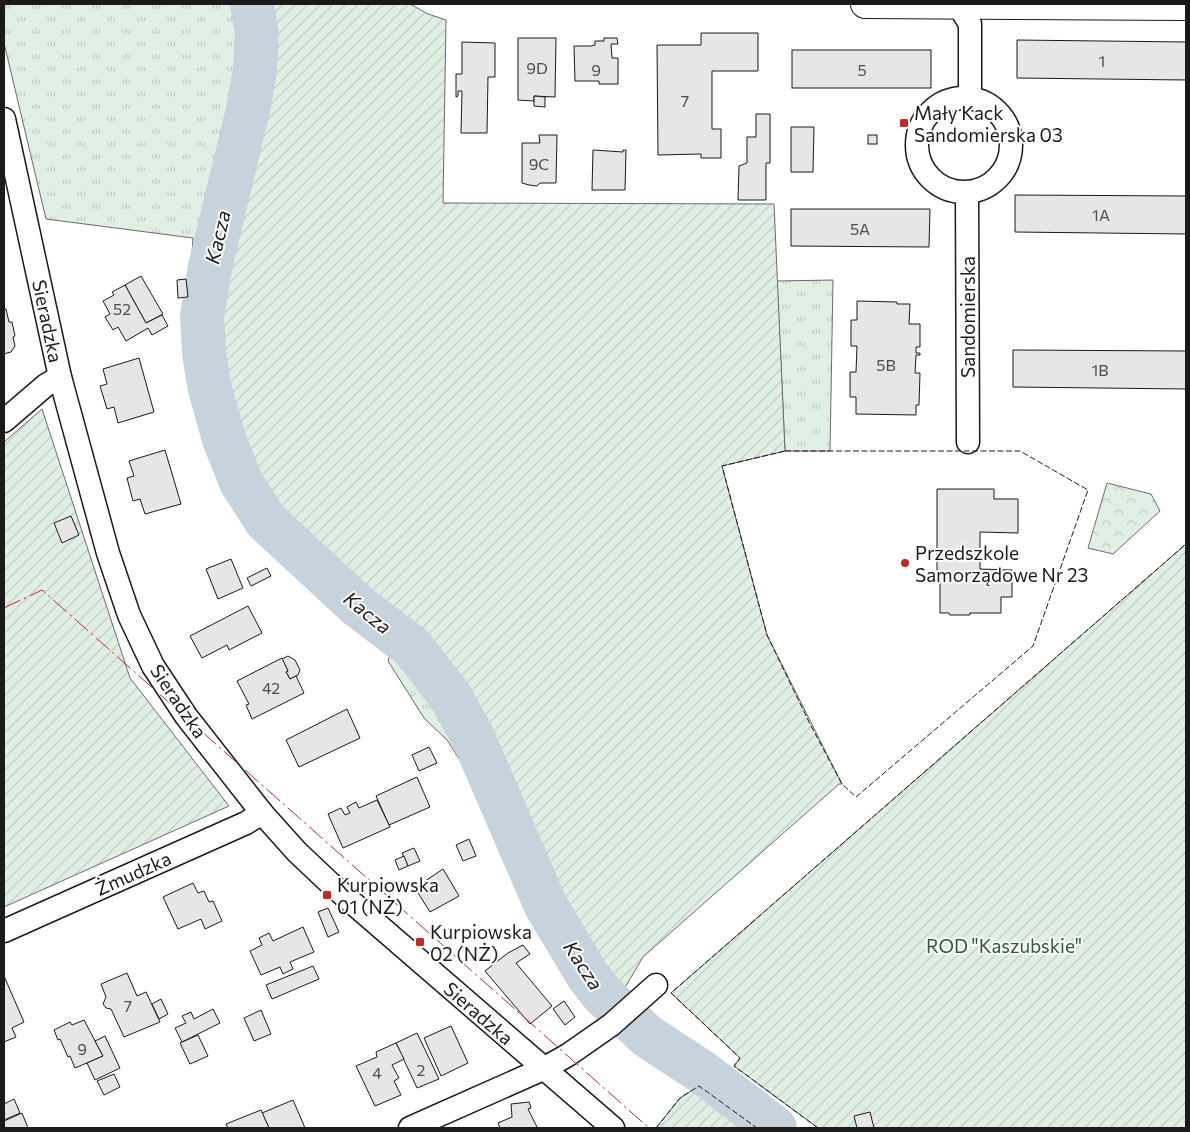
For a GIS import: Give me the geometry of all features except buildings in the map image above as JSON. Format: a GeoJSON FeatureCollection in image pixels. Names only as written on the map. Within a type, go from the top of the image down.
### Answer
{"type":"FeatureCollection","features":[{"type":"Feature","properties":{"kind":"street"},"geometry":{"type":"LineString","coordinates":[[865,4],[1186,6]]}},
{"type":"Feature","properties":{"kind":"street"},"geometry":{"type":"LineString","coordinates":[[958,4],[970,24],[970,98]]}},
{"type":"Feature","properties":{"kind":"street"},"geometry":{"type":"LineString","coordinates":[[970,98],[989,104],[1004,118],[1011,137],[1010,155],[1003,172],[994,182],[981,190],[967,193],[947,190],[930,179],[919,162],[916,142],[922,123],[934,108],[951,99],[970,98]]}},
{"type":"Feature","properties":{"kind":"street","name":"Sieradzka"},"geometry":{"type":"LineString","coordinates":[[4,119],[60,377],[108,553],[130,615],[153,666],[186,716],[262,813],[297,852],[333,886],[613,1128]]}},
{"type":"Feature","properties":{"kind":"street","name":"Sandomierska"},"geometry":{"type":"LineString","coordinates":[[967,193],[968,442]]}},
{"type":"Feature","properties":{"kind":"street"},"geometry":{"type":"LineString","coordinates":[[4,421],[46,385],[60,377]]}},
{"type":"Feature","properties":{"kind":"street","name":"Żmudzka"},"geometry":{"type":"LineString","coordinates":[[4,931],[246,823],[262,813]]}},
{"type":"Feature","properties":{"kind":"street"},"geometry":{"type":"LineString","coordinates":[[410,1128],[544,1069],[611,1025],[656,985]]}},
{"type":"Feature","properties":{"kind":"green space"},"geometry":{"type":"Polygon","coordinates":[[[4,4],[258,4],[263,55],[240,190],[220,282],[366,599],[407,623],[443,674],[469,716],[502,786],[491,812],[448,741],[424,718],[388,661],[391,651],[258,535],[229,497],[189,364],[188,318],[193,238],[46,219],[4,43],[4,4]]]}},
{"type":"Feature","properties":{"kind":"green space"},"geometry":{"type":"Polygon","coordinates":[[[258,4],[410,4],[428,14],[446,20],[443,203],[774,204],[785,451],[722,466],[767,635],[842,784],[839,784],[643,957],[624,989],[596,953],[577,921],[502,786],[471,719],[443,674],[407,623],[366,599],[270,497],[237,438],[220,369],[220,282],[240,190],[263,55],[258,4]]]}},
{"type":"Feature","properties":{"kind":"green space"},"geometry":{"type":"Polygon","coordinates":[[[833,280],[830,451],[785,451],[777,281],[833,280]]]}},
{"type":"Feature","properties":{"kind":"green space"},"geometry":{"type":"Polygon","coordinates":[[[42,409],[130,678],[229,806],[4,907],[4,442],[42,409]]]}},
{"type":"Feature","properties":{"kind":"green space"},"geometry":{"type":"Polygon","coordinates":[[[1107,483],[1151,494],[1160,511],[1113,554],[1088,548],[1107,483]]]}},
{"type":"Feature","properties":{"kind":"green space","name":"ROD \"Kaszubskie\""},"geometry":{"type":"Polygon","coordinates":[[[1186,544],[1186,1128],[818,1128],[734,1066],[740,1058],[671,993],[1186,544]]]}},
{"type":"Feature","properties":{"kind":"green space"},"geometry":{"type":"Polygon","coordinates":[[[699,1086],[757,1128],[656,1128],[680,1098],[699,1086]]]}},
{"type":"Feature","properties":{"kind":"waterway","name":"Kacza"},"geometry":{"type":"LineString","coordinates":[[252,4],[257,34],[255,70],[248,110],[210,267],[202,317],[204,353],[210,389],[224,439],[241,482],[266,521],[358,606],[412,647],[450,696],[472,735],[546,906],[588,976],[603,995],[647,1036],[702,1072],[775,1128]]}},
{"type":"Feature","properties":{"kind":"fence"},"geometry":{"type":"LineString","coordinates":[[785,451],[1020,451],[1088,490],[1033,646],[856,797],[842,784],[809,722],[767,635],[722,466],[785,451]]}},
{"type":"Feature","properties":{"kind":"fence"},"geometry":{"type":"LineString","coordinates":[[818,1128],[734,1066],[740,1058],[671,993],[1186,544]]}},
{"type":"Feature","properties":{"kind":"fence"},"geometry":{"type":"LineString","coordinates":[[656,1128],[680,1098],[699,1086],[757,1128]]}},
{"type":"Feature","properties":{"kind":"power"},"geometry":{"type":"LineString","coordinates":[[4,608],[42,590],[649,1128]]}},
{"type":"Feature","properties":{"kind":"place","name":"Mały Kack Sandomierska 03"},"geometry":{"type":"Point","coordinates":[904,123]}},
{"type":"Feature","properties":{"kind":"place","name":"Przedszkole Samorządowe Nr 23"},"geometry":{"type":"Point","coordinates":[905,563]}},
{"type":"Feature","properties":{"kind":"place","name":"Kurpiowska 01 (NŻ)"},"geometry":{"type":"Point","coordinates":[327,895]}},
{"type":"Feature","properties":{"kind":"place","name":"Kurpiowska 02 (NŻ)"},"geometry":{"type":"Point","coordinates":[420,942]}}]}
